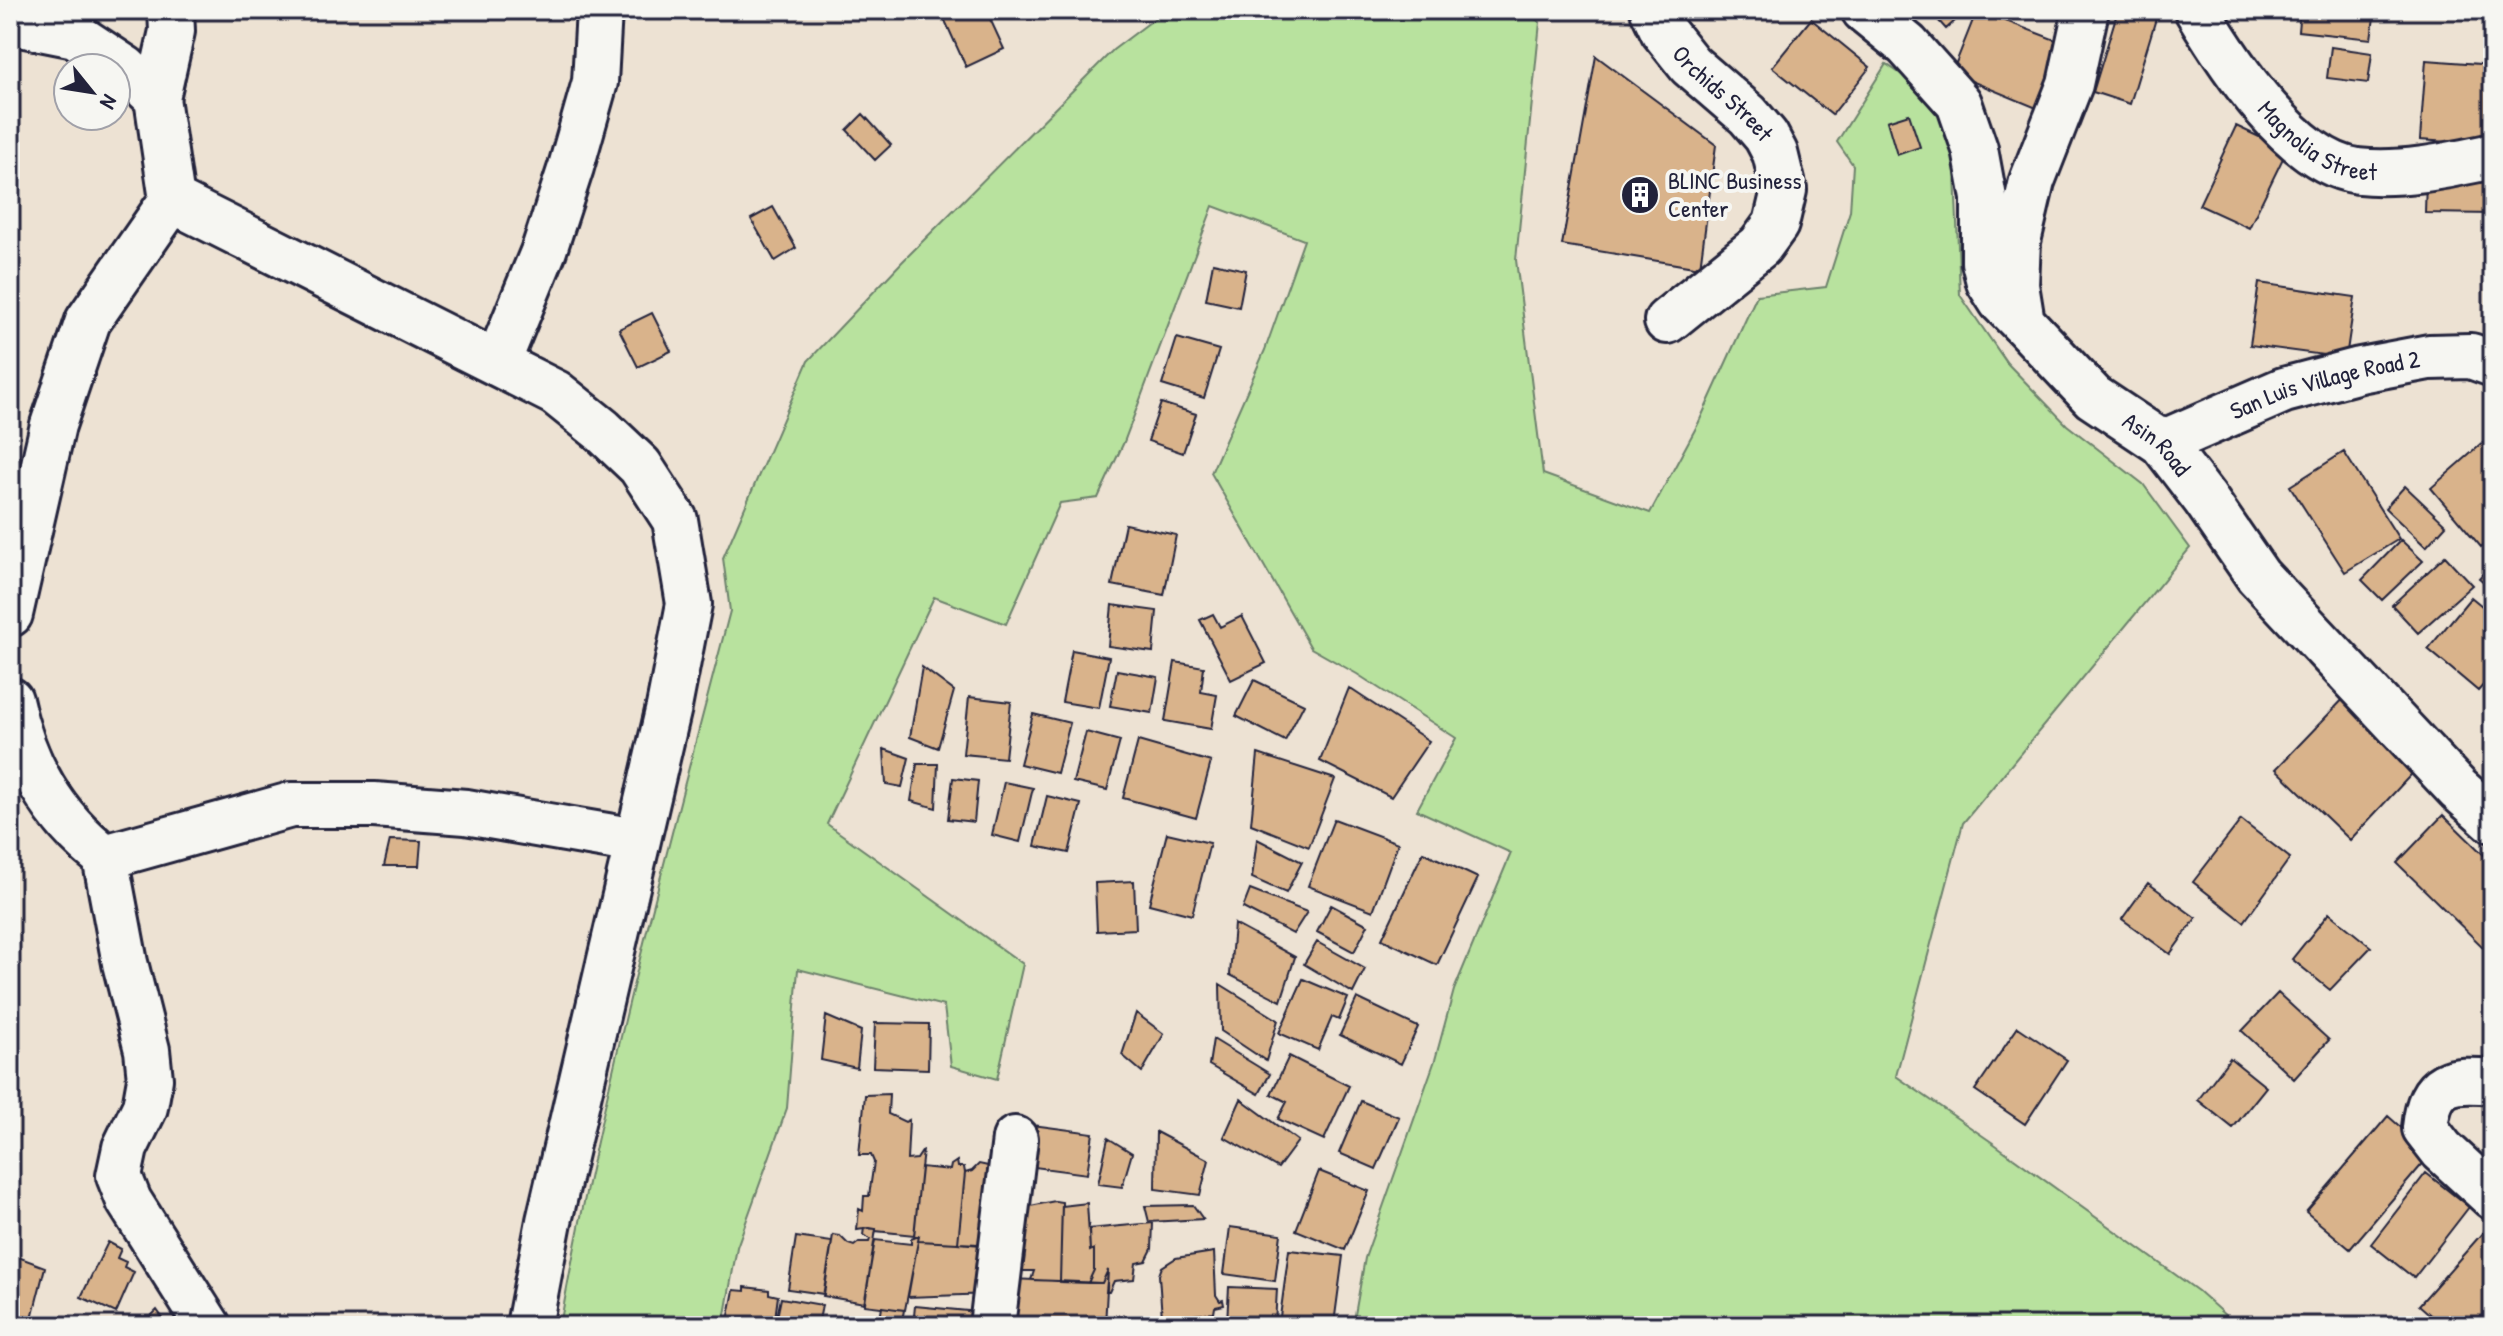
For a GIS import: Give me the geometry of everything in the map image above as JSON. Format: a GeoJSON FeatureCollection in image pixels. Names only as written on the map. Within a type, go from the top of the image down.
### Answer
{"type":"FeatureCollection","features":[{"type":"Feature","properties":{"kind":"street"},"geometry":{"type":"LineString","coordinates":[[10,614],[53,425],[88,321],[172,200],[157,98],[172,31],[171,10]]}},
{"type":"Feature","properties":{"kind":"street"},"geometry":{"type":"LineString","coordinates":[[498,362],[544,250],[571,167],[595,82],[599,10]]}},
{"type":"Feature","properties":{"kind":"street","name":"Orchids Street"},"geometry":{"type":"LineString","coordinates":[[1653,10],[1663,31],[1690,65],[1748,115],[1766,136],[1775,153],[1784,190],[1776,224],[1760,246],[1667,321]]}},
{"type":"Feature","properties":{"kind":"street"},"geometry":{"type":"LineString","coordinates":[[1864,10],[1907,45],[1959,103],[1975,149],[1984,198],[1984,262],[1989,282],[2001,301],[2022,322]]}},
{"type":"Feature","properties":{"kind":"street"},"geometry":{"type":"LineString","coordinates":[[2022,322],[2016,285],[2018,241],[2032,181],[2070,84],[2086,10]]}},
{"type":"Feature","properties":{"kind":"street","name":"Magnolia Street"},"geometry":{"type":"LineString","coordinates":[[2197,10],[2230,65],[2296,139],[2318,156],[2356,171],[2438,167],[2493,156]]}},
{"type":"Feature","properties":{"kind":"street"},"geometry":{"type":"LineString","coordinates":[[10,22],[75,35],[125,68],[157,98]]}},
{"type":"Feature","properties":{"kind":"street"},"geometry":{"type":"LineString","coordinates":[[172,200],[556,393],[640,466],[675,520],[689,604],[669,707],[549,1221],[529,1326]]}},
{"type":"Feature","properties":{"kind":"street","name":"Asin Road"},"geometry":{"type":"LineString","coordinates":[[2022,322],[2093,397],[2162,443],[2258,576],[2458,789],[2493,820]]}},
{"type":"Feature","properties":{"kind":"street","name":"San Luis Village Road 2"},"geometry":{"type":"LineString","coordinates":[[2162,443],[2284,390],[2360,370],[2429,357],[2471,356],[2493,364]]}},
{"type":"Feature","properties":{"kind":"street"},"geometry":{"type":"LineString","coordinates":[[10,700],[21,740],[51,803],[83,839],[105,857],[125,963],[147,1050],[150,1079],[145,1107],[125,1148],[119,1176],[129,1201],[208,1326]]}},
{"type":"Feature","properties":{"kind":"street"},"geometry":{"type":"LineString","coordinates":[[105,857],[291,805],[374,805],[466,812],[636,841]]}},
{"type":"Feature","properties":{"kind":"street"},"geometry":{"type":"LineString","coordinates":[[2493,1082],[2467,1080],[2442,1086],[2427,1103],[2425,1128],[2442,1150],[2493,1197]]}},
{"type":"Feature","properties":{"kind":"street"},"geometry":{"type":"LineString","coordinates":[[992,1326],[1015,1139]]}},
{"type":"Feature","properties":{"kind":"green space"},"geometry":{"type":"Polygon","coordinates":[[[1166,10],[1520,10],[1540,22],[1516,260],[1543,474],[1650,513],[1698,424],[1757,295],[1826,287],[1850,211],[1853,165],[1837,142],[1886,64],[1930,94],[1954,148],[1960,295],[2007,363],[2067,425],[2143,484],[2190,548],[1963,823],[1896,1076],[2198,1291],[2237,1326],[1353,1326],[1365,1258],[1435,1060],[1454,990],[1511,853],[1417,810],[1456,738],[1311,648],[1211,473],[1265,350],[1304,240],[1213,206],[1124,442],[1098,498],[1060,503],[1006,624],[934,597],[827,824],[1023,964],[997,1079],[951,1066],[944,1006],[798,969],[787,1108],[737,1247],[723,1326],[560,1326],[616,1056],[730,611],[723,558],[808,361],[1113,50],[1166,10]]]}},
{"type":"Feature","properties":{"kind":"building"},"geometry":{"type":"Polygon","coordinates":[[[951,10],[986,10],[1004,49],[966,67],[942,14],[951,10]]]}},
{"type":"Feature","properties":{"kind":"building"},"geometry":{"type":"Polygon","coordinates":[[[1929,10],[1967,10],[1946,29],[1929,10]]]}},
{"type":"Feature","properties":{"kind":"building"},"geometry":{"type":"Polygon","coordinates":[[[1977,10],[2071,46],[2044,111],[1952,73],[1977,10]]]}},
{"type":"Feature","properties":{"kind":"building"},"geometry":{"type":"Polygon","coordinates":[[[2118,10],[2158,12],[2130,104],[2093,92],[2118,10]]]}},
{"type":"Feature","properties":{"kind":"building"},"geometry":{"type":"Polygon","coordinates":[[[2300,10],[2375,10],[2371,39],[2298,31],[2300,10]]]}},
{"type":"Feature","properties":{"kind":"building"},"geometry":{"type":"Polygon","coordinates":[[[1811,19],[1870,67],[1832,115],[1772,67],[1811,19]]]}},
{"type":"Feature","properties":{"kind":"building"},"geometry":{"type":"Polygon","coordinates":[[[2331,47],[2372,53],[2368,83],[2327,78],[2331,47]]]}},
{"type":"Feature","properties":{"kind":"building","name":"BLINC Business Center"},"geometry":{"type":"Polygon","coordinates":[[[1596,56],[1716,145],[1700,268],[1562,245],[1596,56]]]}},
{"type":"Feature","properties":{"kind":"building"},"geometry":{"type":"Polygon","coordinates":[[[2426,60],[2493,65],[2492,145],[2420,140],[2426,60]]]}},
{"type":"Feature","properties":{"kind":"building"},"geometry":{"type":"Polygon","coordinates":[[[863,114],[891,145],[875,160],[847,130],[863,114]]]}},
{"type":"Feature","properties":{"kind":"building"},"geometry":{"type":"Polygon","coordinates":[[[1909,114],[1920,147],[1897,155],[1887,121],[1909,114]]]}},
{"type":"Feature","properties":{"kind":"building"},"geometry":{"type":"Polygon","coordinates":[[[2236,126],[2287,150],[2249,228],[2199,205],[2236,126]]]}},
{"type":"Feature","properties":{"kind":"building"},"geometry":{"type":"Polygon","coordinates":[[[2426,179],[2493,180],[2493,214],[2425,213],[2426,179]]]}},
{"type":"Feature","properties":{"kind":"building"},"geometry":{"type":"Polygon","coordinates":[[[773,207],[796,248],[775,261],[751,219],[773,207]]]}},
{"type":"Feature","properties":{"kind":"building"},"geometry":{"type":"Polygon","coordinates":[[[1213,263],[1246,270],[1239,307],[1206,300],[1213,263]]]}},
{"type":"Feature","properties":{"kind":"building"},"geometry":{"type":"Polygon","coordinates":[[[2259,283],[2355,297],[2346,358],[2250,345],[2259,283]]]}},
{"type":"Feature","properties":{"kind":"building"},"geometry":{"type":"Polygon","coordinates":[[[652,313],[671,351],[638,367],[619,329],[652,313]]]}},
{"type":"Feature","properties":{"kind":"building"},"geometry":{"type":"Polygon","coordinates":[[[1177,338],[1219,350],[1204,398],[1162,385],[1177,338]]]}},
{"type":"Feature","properties":{"kind":"building"},"geometry":{"type":"Polygon","coordinates":[[[1161,403],[1196,414],[1183,453],[1148,441],[1161,403]]]}},
{"type":"Feature","properties":{"kind":"building"},"geometry":{"type":"Polygon","coordinates":[[[2493,434],[2493,537],[2481,547],[2431,488],[2493,434]]]}},
{"type":"Feature","properties":{"kind":"building"},"geometry":{"type":"Polygon","coordinates":[[[2344,452],[2399,539],[2345,572],[2290,486],[2344,452]]]}},
{"type":"Feature","properties":{"kind":"building"},"geometry":{"type":"Polygon","coordinates":[[[2405,486],[2446,525],[2426,547],[2385,508],[2405,486]]]}},
{"type":"Feature","properties":{"kind":"building"},"geometry":{"type":"Polygon","coordinates":[[[1125,524],[1176,535],[1164,595],[1112,585],[1125,524]]]}},
{"type":"Feature","properties":{"kind":"building"},"geometry":{"type":"Polygon","coordinates":[[[2401,540],[2423,561],[2382,600],[2362,580],[2401,540]]]}},
{"type":"Feature","properties":{"kind":"building"},"geometry":{"type":"Polygon","coordinates":[[[2445,556],[2472,585],[2418,633],[2392,605],[2445,556]]]}},
{"type":"Feature","properties":{"kind":"building"},"geometry":{"type":"Polygon","coordinates":[[[2493,562],[2493,590],[2479,578],[2493,562]]]}},
{"type":"Feature","properties":{"kind":"building"},"geometry":{"type":"Polygon","coordinates":[[[2471,597],[2493,615],[2493,674],[2478,691],[2428,649],[2471,597]]]}},
{"type":"Feature","properties":{"kind":"building"},"geometry":{"type":"Polygon","coordinates":[[[1112,605],[1157,611],[1153,652],[1108,646],[1112,605]]]}},
{"type":"Feature","properties":{"kind":"building"},"geometry":{"type":"Polygon","coordinates":[[[1213,614],[1220,627],[1242,616],[1266,663],[1231,680],[1200,620],[1213,614]]]}},
{"type":"Feature","properties":{"kind":"building"},"geometry":{"type":"Polygon","coordinates":[[[1072,650],[1109,657],[1099,708],[1062,702],[1072,650]]]}},
{"type":"Feature","properties":{"kind":"building"},"geometry":{"type":"Polygon","coordinates":[[[1175,662],[1204,667],[1201,692],[1217,695],[1211,729],[1165,721],[1175,662]]]}},
{"type":"Feature","properties":{"kind":"building"},"geometry":{"type":"Polygon","coordinates":[[[922,667],[954,691],[938,748],[910,737],[922,667]]]}},
{"type":"Feature","properties":{"kind":"building"},"geometry":{"type":"Polygon","coordinates":[[[1117,670],[1158,677],[1152,713],[1110,706],[1117,670]]]}},
{"type":"Feature","properties":{"kind":"building"},"geometry":{"type":"Polygon","coordinates":[[[1254,680],[1304,704],[1285,741],[1236,716],[1254,680]]]}},
{"type":"Feature","properties":{"kind":"building"},"geometry":{"type":"Polygon","coordinates":[[[1349,688],[1429,741],[1391,797],[1320,761],[1349,688]]]}},
{"type":"Feature","properties":{"kind":"building"},"geometry":{"type":"Polygon","coordinates":[[[2349,693],[2422,763],[2350,840],[2276,769],[2349,693]]]}},
{"type":"Feature","properties":{"kind":"building"},"geometry":{"type":"Polygon","coordinates":[[[969,697],[1011,702],[1005,758],[963,754],[969,697]]]}},
{"type":"Feature","properties":{"kind":"building"},"geometry":{"type":"Polygon","coordinates":[[[1033,714],[1070,723],[1057,773],[1020,764],[1033,714]]]}},
{"type":"Feature","properties":{"kind":"building"},"geometry":{"type":"Polygon","coordinates":[[[1086,732],[1120,741],[1107,790],[1073,782],[1086,732]]]}},
{"type":"Feature","properties":{"kind":"building"},"geometry":{"type":"Polygon","coordinates":[[[1138,741],[1211,762],[1196,818],[1123,798],[1138,741]]]}},
{"type":"Feature","properties":{"kind":"building"},"geometry":{"type":"Polygon","coordinates":[[[884,749],[909,758],[902,787],[886,784],[884,749]]]}},
{"type":"Feature","properties":{"kind":"building"},"geometry":{"type":"Polygon","coordinates":[[[1258,754],[1335,779],[1309,847],[1251,824],[1258,754]]]}},
{"type":"Feature","properties":{"kind":"building"},"geometry":{"type":"Polygon","coordinates":[[[917,764],[938,764],[936,808],[911,801],[917,764]]]}},
{"type":"Feature","properties":{"kind":"building"},"geometry":{"type":"Polygon","coordinates":[[[953,778],[978,781],[974,822],[948,819],[953,778]]]}},
{"type":"Feature","properties":{"kind":"building"},"geometry":{"type":"Polygon","coordinates":[[[1004,782],[1033,788],[1020,842],[992,835],[1004,782]]]}},
{"type":"Feature","properties":{"kind":"building"},"geometry":{"type":"Polygon","coordinates":[[[1047,796],[1081,804],[1069,853],[1035,846],[1047,796]]]}},
{"type":"Feature","properties":{"kind":"building"},"geometry":{"type":"Polygon","coordinates":[[[2443,815],[2493,864],[2492,956],[2397,863],[2443,815]]]}},
{"type":"Feature","properties":{"kind":"building"},"geometry":{"type":"Polygon","coordinates":[[[1334,819],[1398,843],[1373,911],[1308,886],[1334,819]]]}},
{"type":"Feature","properties":{"kind":"building"},"geometry":{"type":"Polygon","coordinates":[[[2241,820],[2290,858],[2244,922],[2193,882],[2241,820]]]}},
{"type":"Feature","properties":{"kind":"building"},"geometry":{"type":"Polygon","coordinates":[[[1167,833],[1210,843],[1192,915],[1149,904],[1167,833]]]}},
{"type":"Feature","properties":{"kind":"building"},"geometry":{"type":"Polygon","coordinates":[[[1257,839],[1302,862],[1286,893],[1252,878],[1257,839]]]}},
{"type":"Feature","properties":{"kind":"building"},"geometry":{"type":"Polygon","coordinates":[[[390,840],[421,841],[419,866],[384,866],[390,840]]]}},
{"type":"Feature","properties":{"kind":"building"},"geometry":{"type":"Polygon","coordinates":[[[1423,852],[1478,878],[1437,965],[1382,939],[1423,852]]]}},
{"type":"Feature","properties":{"kind":"building"},"geometry":{"type":"Polygon","coordinates":[[[1134,881],[1136,929],[1097,931],[1095,883],[1134,881]]]}},
{"type":"Feature","properties":{"kind":"building"},"geometry":{"type":"Polygon","coordinates":[[[2148,883],[2196,918],[2170,954],[2122,919],[2148,883]]]}},
{"type":"Feature","properties":{"kind":"building"},"geometry":{"type":"Polygon","coordinates":[[[1250,890],[1307,912],[1293,934],[1243,908],[1250,890]]]}},
{"type":"Feature","properties":{"kind":"building"},"geometry":{"type":"Polygon","coordinates":[[[1331,905],[1368,925],[1354,952],[1317,932],[1331,905]]]}},
{"type":"Feature","properties":{"kind":"building"},"geometry":{"type":"Polygon","coordinates":[[[2329,913],[2371,947],[2330,990],[2292,959],[2329,913]]]}},
{"type":"Feature","properties":{"kind":"building"},"geometry":{"type":"Polygon","coordinates":[[[1234,924],[1295,957],[1281,1001],[1230,975],[1234,924]]]}},
{"type":"Feature","properties":{"kind":"building"},"geometry":{"type":"Polygon","coordinates":[[[1317,942],[1365,969],[1353,993],[1304,964],[1317,942]]]}},
{"type":"Feature","properties":{"kind":"building"},"geometry":{"type":"Polygon","coordinates":[[[1303,979],[1348,998],[1339,1020],[1332,1017],[1318,1050],[1279,1033],[1303,979]]]}},
{"type":"Feature","properties":{"kind":"building"},"geometry":{"type":"Polygon","coordinates":[[[1220,984],[1278,1020],[1266,1061],[1221,1031],[1220,984]]]}},
{"type":"Feature","properties":{"kind":"building"},"geometry":{"type":"Polygon","coordinates":[[[2278,993],[2329,1040],[2294,1079],[2242,1031],[2278,993]]]}},
{"type":"Feature","properties":{"kind":"building"},"geometry":{"type":"Polygon","coordinates":[[[1357,998],[1418,1027],[1401,1064],[1340,1035],[1357,998]]]}},
{"type":"Feature","properties":{"kind":"building"},"geometry":{"type":"Polygon","coordinates":[[[1136,1013],[1164,1034],[1142,1072],[1122,1055],[1136,1013]]]}},
{"type":"Feature","properties":{"kind":"building"},"geometry":{"type":"Polygon","coordinates":[[[826,1016],[861,1031],[857,1068],[821,1060],[826,1016]]]}},
{"type":"Feature","properties":{"kind":"building"},"geometry":{"type":"Polygon","coordinates":[[[875,1023],[929,1024],[928,1069],[873,1067],[875,1023]]]}},
{"type":"Feature","properties":{"kind":"building"},"geometry":{"type":"Polygon","coordinates":[[[2018,1027],[2067,1060],[2025,1124],[1975,1090],[2018,1027]]]}},
{"type":"Feature","properties":{"kind":"building"},"geometry":{"type":"Polygon","coordinates":[[[1213,1039],[1270,1074],[1259,1094],[1209,1065],[1213,1039]]]}},
{"type":"Feature","properties":{"kind":"building"},"geometry":{"type":"Polygon","coordinates":[[[1289,1056],[1349,1086],[1324,1140],[1278,1119],[1287,1102],[1271,1094],[1289,1056]]]}},
{"type":"Feature","properties":{"kind":"building"},"geometry":{"type":"Polygon","coordinates":[[[2230,1058],[2266,1087],[2233,1128],[2198,1100],[2230,1058]]]}},
{"type":"Feature","properties":{"kind":"building"},"geometry":{"type":"Polygon","coordinates":[[[889,1094],[888,1114],[905,1122],[909,1120],[907,1160],[917,1159],[923,1150],[914,1235],[870,1228],[857,1230],[859,1209],[863,1211],[864,1196],[869,1196],[874,1162],[871,1155],[859,1155],[865,1095],[889,1094]]]}},
{"type":"Feature","properties":{"kind":"building"},"geometry":{"type":"Polygon","coordinates":[[[1241,1099],[1298,1141],[1278,1168],[1224,1137],[1241,1099]]]}},
{"type":"Feature","properties":{"kind":"building"},"geometry":{"type":"Polygon","coordinates":[[[1361,1101],[1399,1117],[1376,1169],[1339,1153],[1361,1101]]]}},
{"type":"Feature","properties":{"kind":"building"},"geometry":{"type":"Polygon","coordinates":[[[2388,1116],[2431,1154],[2350,1249],[2306,1212],[2388,1116]]]}},
{"type":"Feature","properties":{"kind":"building"},"geometry":{"type":"Polygon","coordinates":[[[1025,1124],[1093,1133],[1087,1174],[1019,1165],[1025,1124]]]}},
{"type":"Feature","properties":{"kind":"building"},"geometry":{"type":"Polygon","coordinates":[[[1156,1132],[1209,1160],[1200,1195],[1155,1189],[1156,1132]]]}},
{"type":"Feature","properties":{"kind":"building"},"geometry":{"type":"Polygon","coordinates":[[[1108,1138],[1132,1153],[1122,1187],[1098,1184],[1108,1138]]]}},
{"type":"Feature","properties":{"kind":"building"},"geometry":{"type":"Polygon","coordinates":[[[989,1157],[1000,1158],[981,1245],[958,1243],[965,1173],[979,1164],[988,1166],[989,1157]]]}},
{"type":"Feature","properties":{"kind":"building"},"geometry":{"type":"Polygon","coordinates":[[[957,1161],[958,1167],[964,1167],[965,1173],[958,1243],[918,1241],[919,1236],[914,1237],[921,1167],[950,1170],[957,1161]]]}},
{"type":"Feature","properties":{"kind":"building"},"geometry":{"type":"Polygon","coordinates":[[[1319,1171],[1369,1191],[1345,1250],[1296,1230],[1319,1171]]]}},
{"type":"Feature","properties":{"kind":"building"},"geometry":{"type":"Polygon","coordinates":[[[2426,1173],[2469,1207],[2414,1278],[2371,1244],[2426,1173]]]}},
{"type":"Feature","properties":{"kind":"building"},"geometry":{"type":"Polygon","coordinates":[[[1062,1202],[1060,1281],[1031,1280],[1034,1271],[1019,1271],[1025,1207],[1062,1202]]]}},
{"type":"Feature","properties":{"kind":"building"},"geometry":{"type":"Polygon","coordinates":[[[1087,1203],[1094,1270],[1088,1283],[1060,1282],[1062,1206],[1087,1203]]]}},
{"type":"Feature","properties":{"kind":"building"},"geometry":{"type":"Polygon","coordinates":[[[1193,1205],[1203,1219],[1149,1222],[1145,1206],[1193,1205]]]}},
{"type":"Feature","properties":{"kind":"building"},"geometry":{"type":"Polygon","coordinates":[[[2493,1221],[2493,1306],[2475,1326],[2443,1326],[2419,1305],[2493,1221]]]}},
{"type":"Feature","properties":{"kind":"building"},"geometry":{"type":"Polygon","coordinates":[[[1153,1223],[1152,1249],[1146,1261],[1136,1263],[1134,1279],[1114,1281],[1109,1292],[1106,1292],[1108,1270],[1102,1283],[1088,1283],[1094,1270],[1094,1249],[1090,1251],[1089,1229],[1153,1223]]]}},
{"type":"Feature","properties":{"kind":"building"},"geometry":{"type":"Polygon","coordinates":[[[1230,1227],[1281,1234],[1275,1281],[1224,1274],[1230,1227]]]}},
{"type":"Feature","properties":{"kind":"building"},"geometry":{"type":"Polygon","coordinates":[[[864,1228],[876,1229],[865,1303],[823,1296],[833,1235],[854,1246],[859,1242],[869,1242],[870,1239],[863,1235],[864,1228]]]}},
{"type":"Feature","properties":{"kind":"building"},"geometry":{"type":"Polygon","coordinates":[[[919,1236],[905,1310],[864,1305],[875,1240],[911,1244],[911,1239],[919,1236]]]}},
{"type":"Feature","properties":{"kind":"building"},"geometry":{"type":"Polygon","coordinates":[[[796,1237],[832,1242],[824,1294],[788,1289],[796,1237]]]}},
{"type":"Feature","properties":{"kind":"building"},"geometry":{"type":"Polygon","coordinates":[[[918,1241],[978,1244],[990,1294],[908,1297],[918,1241]]]}},
{"type":"Feature","properties":{"kind":"building"},"geometry":{"type":"Polygon","coordinates":[[[108,1242],[121,1249],[117,1258],[126,1262],[124,1267],[134,1272],[116,1313],[81,1297],[108,1242]]]}},
{"type":"Feature","properties":{"kind":"building"},"geometry":{"type":"Polygon","coordinates":[[[1289,1250],[1343,1256],[1334,1324],[1280,1317],[1289,1250]]]}},
{"type":"Feature","properties":{"kind":"building"},"geometry":{"type":"Polygon","coordinates":[[[1214,1252],[1216,1295],[1224,1305],[1215,1307],[1214,1313],[1162,1318],[1159,1275],[1162,1267],[1176,1258],[1214,1252]]]}},
{"type":"Feature","properties":{"kind":"building"},"geometry":{"type":"Polygon","coordinates":[[[10,1254],[45,1267],[30,1326],[10,1326],[10,1254]]]}},
{"type":"Feature","properties":{"kind":"building"},"geometry":{"type":"Polygon","coordinates":[[[1108,1270],[1105,1326],[998,1326],[1012,1279],[1102,1283],[1108,1270]]]}},
{"type":"Feature","properties":{"kind":"building"},"geometry":{"type":"Polygon","coordinates":[[[745,1287],[769,1290],[769,1294],[778,1296],[774,1326],[727,1326],[734,1290],[745,1291],[745,1287]]]}},
{"type":"Feature","properties":{"kind":"building"},"geometry":{"type":"Polygon","coordinates":[[[1229,1287],[1277,1289],[1275,1324],[1227,1322],[1229,1287]]]}},
{"type":"Feature","properties":{"kind":"building"},"geometry":{"type":"Polygon","coordinates":[[[781,1298],[822,1305],[818,1326],[782,1326],[776,1322],[781,1298]]]}},
{"type":"Feature","properties":{"kind":"building"},"geometry":{"type":"Polygon","coordinates":[[[915,1306],[978,1312],[978,1326],[913,1326],[915,1306]]]}},
{"type":"Feature","properties":{"kind":"building"},"geometry":{"type":"Polygon","coordinates":[[[882,1307],[904,1310],[901,1326],[879,1326],[882,1307]]]}},
{"type":"Feature","properties":{"kind":"building"},"geometry":{"type":"Polygon","coordinates":[[[157,1310],[166,1323],[163,1326],[149,1326],[145,1322],[157,1310]]]}},
{"type":"Feature","properties":{"kind":"place","name":"BLINC Business Center"},"geometry":{"type":"Point","coordinates":[1640,195]}}]}
